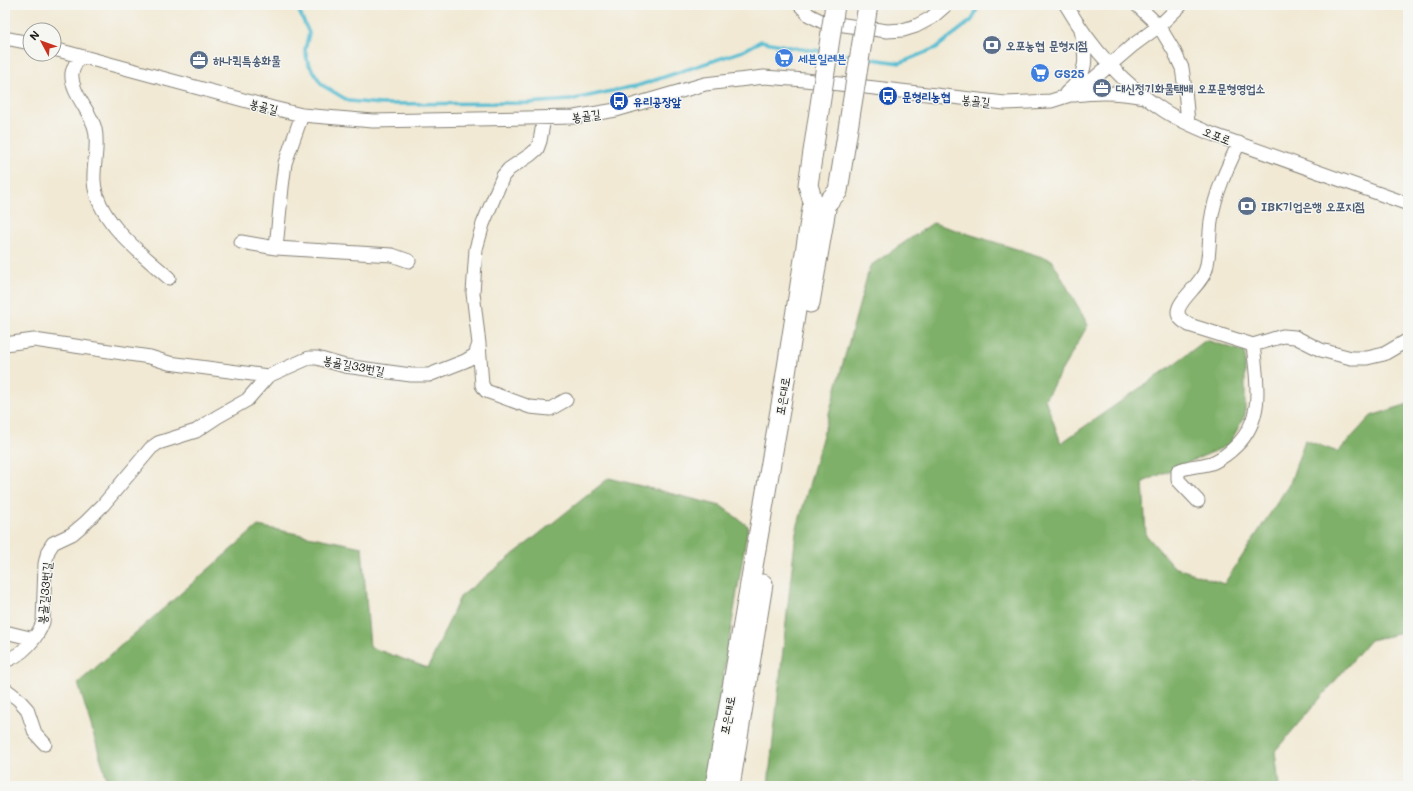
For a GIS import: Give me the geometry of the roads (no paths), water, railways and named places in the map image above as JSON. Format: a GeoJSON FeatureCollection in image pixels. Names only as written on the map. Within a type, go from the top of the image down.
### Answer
{"type":"FeatureCollection","features":[{"type":"Feature","properties":{"kind":"highway"},"geometry":{"type":"LineString","coordinates":[[820,202],[808,185],[835,5]]}},
{"type":"Feature","properties":{"kind":"highway","name":"포은대로"},"geometry":{"type":"LineString","coordinates":[[730,786],[820,202],[847,5]]}},
{"type":"Feature","properties":{"kind":"highway"},"geometry":{"type":"LineString","coordinates":[[820,202],[858,5]]}},
{"type":"Feature","properties":{"kind":"highway"},"geometry":{"type":"LineString","coordinates":[[820,202],[838,191],[868,5]]}},
{"type":"Feature","properties":{"kind":"highway","name":"포은대로"},"geometry":{"type":"LineString","coordinates":[[715,786],[782,399],[820,202]]}},
{"type":"Feature","properties":{"kind":"street"},"geometry":{"type":"LineString","coordinates":[[800,5],[809,15],[823,22],[887,31],[903,30],[916,26],[931,18],[946,5]]}},
{"type":"Feature","properties":{"kind":"street","name":"오포로"},"geometry":{"type":"LineString","coordinates":[[1066,5],[1110,65],[1145,97],[1188,124],[1408,204]]}},
{"type":"Feature","properties":{"kind":"street"},"geometry":{"type":"LineString","coordinates":[[1137,5],[1159,26],[1182,68],[1188,124]]}},
{"type":"Feature","properties":{"kind":"street","name":"봉골길"},"geometry":{"type":"LineString","coordinates":[[62,52],[302,115],[373,122],[574,117],[616,110],[705,84],[764,77],[805,80],[1005,103],[1037,103],[1064,97],[1084,87],[1132,46],[1159,26],[1181,5]]}},
{"type":"Feature","properties":{"kind":"street"},"geometry":{"type":"LineString","coordinates":[[1064,97],[1077,82],[1086,64],[1086,54],[1080,26]]}},
{"type":"Feature","properties":{"kind":"street"},"geometry":{"type":"LineString","coordinates":[[5,38],[22,41]]}},
{"type":"Feature","properties":{"kind":"street"},"geometry":{"type":"LineString","coordinates":[[79,56],[72,72],[73,84],[95,129],[96,151],[94,182],[100,206],[125,238],[169,278]]}},
{"type":"Feature","properties":{"kind":"street"},"geometry":{"type":"LineString","coordinates":[[1064,97],[1105,92],[1145,97]]}},
{"type":"Feature","properties":{"kind":"street"},"geometry":{"type":"LineString","coordinates":[[276,248],[285,163],[302,115]]}},
{"type":"Feature","properties":{"kind":"street"},"geometry":{"type":"LineString","coordinates":[[544,118],[537,149],[509,169],[503,176],[476,249],[473,293],[482,385],[486,391],[530,407],[550,409],[566,400]]}},
{"type":"Feature","properties":{"kind":"street"},"geometry":{"type":"LineString","coordinates":[[1239,143],[1222,181],[1211,219],[1206,270],[1200,281],[1179,306],[1178,314],[1181,319],[1189,325],[1253,345],[1283,336],[1295,337],[1321,350],[1351,358],[1367,358],[1384,354],[1408,340]]}},
{"type":"Feature","properties":{"kind":"street"},"geometry":{"type":"LineString","coordinates":[[241,242],[276,248],[392,255],[409,261]]}},
{"type":"Feature","properties":{"kind":"street"},"geometry":{"type":"LineString","coordinates":[[5,344],[34,340],[150,357],[169,363],[268,376]]}},
{"type":"Feature","properties":{"kind":"street","name":"봉골길33번길"},"geometry":{"type":"LineString","coordinates":[[5,661],[20,654],[40,630],[43,622],[44,564],[48,551],[53,543],[72,534],[85,523],[103,505],[150,448],[158,443],[196,431],[247,400],[268,376],[309,358],[317,358],[353,367],[411,375],[429,375],[465,361],[475,355],[479,344]]}},
{"type":"Feature","properties":{"kind":"street"},"geometry":{"type":"LineString","coordinates":[[1198,501],[1178,480],[1178,472],[1184,468],[1213,462],[1230,452],[1244,439],[1252,426],[1256,409],[1258,384],[1253,345]]}},
{"type":"Feature","properties":{"kind":"street"},"geometry":{"type":"LineString","coordinates":[[5,632],[34,639]]}},
{"type":"Feature","properties":{"kind":"street"},"geometry":{"type":"LineString","coordinates":[[5,689],[18,699],[27,709],[35,733],[45,744]]}},
{"type":"Feature","properties":{"kind":"waterway"},"geometry":{"type":"LineString","coordinates":[[292,5],[299,11],[309,33],[305,50],[308,63],[322,85],[349,101],[381,104],[527,103],[570,100],[640,85],[743,51],[761,41],[800,49],[823,51]]}},
{"type":"Feature","properties":{"kind":"waterway"},"geometry":{"type":"LineString","coordinates":[[865,58],[900,63],[936,48],[972,20],[979,5]]}},
{"type":"Feature","properties":{"kind":"waterway"},"geometry":{"type":"LineString","coordinates":[[833,53],[855,56]]}},
{"type":"Feature","properties":{"kind":"place","name":"오포농협 문형지점"},"geometry":{"type":"Point","coordinates":[992,45]}},
{"type":"Feature","properties":{"kind":"place","name":"세븐일레븐"},"geometry":{"type":"Point","coordinates":[784,58]}},
{"type":"Feature","properties":{"kind":"place","name":"하나퀵특송화물"},"geometry":{"type":"Point","coordinates":[199,60]}},
{"type":"Feature","properties":{"kind":"place","name":"GS25"},"geometry":{"type":"Point","coordinates":[1040,73]}},
{"type":"Feature","properties":{"kind":"place","name":"대신정기화물택배 오포문형영업소"},"geometry":{"type":"Point","coordinates":[1102,88]}},
{"type":"Feature","properties":{"kind":"place","name":"문형리농협"},"geometry":{"type":"Point","coordinates":[888,96]}},
{"type":"Feature","properties":{"kind":"place","name":"유리공장앞"},"geometry":{"type":"Point","coordinates":[619,101]}},
{"type":"Feature","properties":{"kind":"place","name":"IBK기업은행 오포지점"},"geometry":{"type":"Point","coordinates":[1247,206]}}]}
